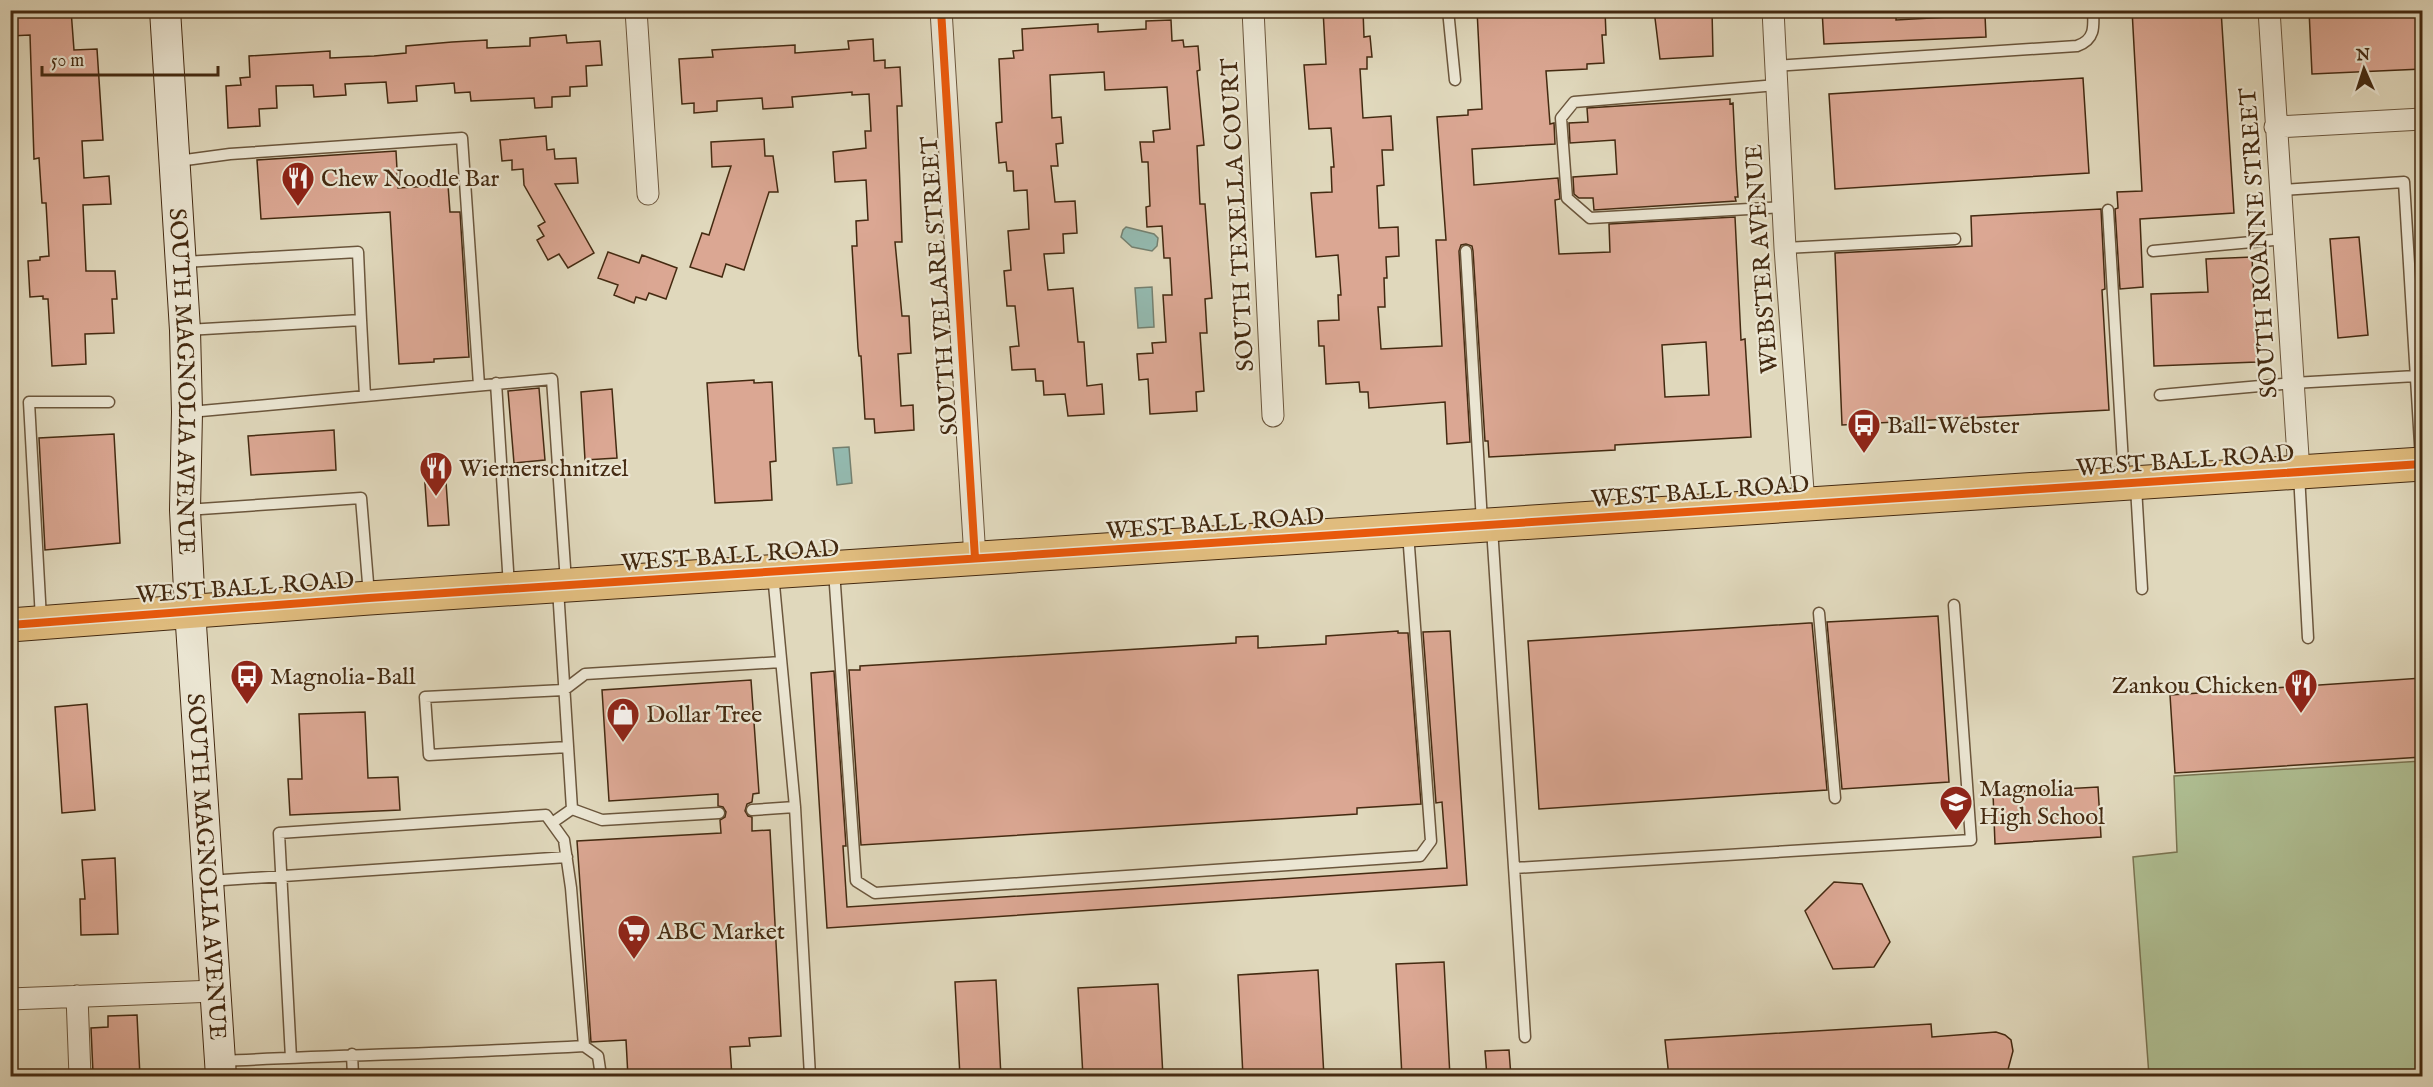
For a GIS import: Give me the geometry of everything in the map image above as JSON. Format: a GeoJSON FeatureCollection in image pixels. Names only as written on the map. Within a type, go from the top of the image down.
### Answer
{"type":"FeatureCollection","features":[{"type":"Feature","properties":{"kind":"main road","name":"SOUTH MAGNOLIA AVENUE"},"geometry":{"type":"LineString","coordinates":[[165,10],[184,330],[187,412],[185,510],[190,610],[220,1069]]}},
{"type":"Feature","properties":{"kind":"main road","name":"WEST BALL ROAD"},"geometry":{"type":"LineString","coordinates":[[26,624],[190,610],[773,571],[2422,464]]}},
{"type":"Feature","properties":{"kind":"street"},"geometry":{"type":"LineString","coordinates":[[636,10],[648,194]]}},
{"type":"Feature","properties":{"kind":"street","name":"SOUTH VELARE STREET"},"geometry":{"type":"LineString","coordinates":[[941,10],[975,558]]}},
{"type":"Feature","properties":{"kind":"street","name":"SOUTH TEXELLA COURT"},"geometry":{"type":"LineString","coordinates":[[1253,10],[1273,416]]}},
{"type":"Feature","properties":{"kind":"street","name":"WEBSTER AVENUE"},"geometry":{"type":"LineString","coordinates":[[1773,10],[1785,248],[1804,504]]}},
{"type":"Feature","properties":{"kind":"street","name":"SOUTH ROANNE STREET"},"geometry":{"type":"LineString","coordinates":[[2269,10],[2299,472]]}},
{"type":"Feature","properties":{"kind":"street"},"geometry":{"type":"LineString","coordinates":[[2275,127],[2422,119]]}},
{"type":"Feature","properties":{"kind":"street"},"geometry":{"type":"LineString","coordinates":[[10,999],[215,991]]}},
{"type":"Feature","properties":{"kind":"street"},"geometry":{"type":"LineString","coordinates":[[77,996],[80,1077]]}},
{"type":"Feature","properties":{"kind":"lane"},"geometry":{"type":"LineString","coordinates":[[1449,10],[1455,81]]}},
{"type":"Feature","properties":{"kind":"lane"},"geometry":{"type":"LineString","coordinates":[[1783,207],[1590,219],[1567,198],[1561,118],[1574,102],[1776,76],[2077,46],[2089,40],[2093,32],[2093,10]]}},
{"type":"Feature","properties":{"kind":"lane"},"geometry":{"type":"LineString","coordinates":[[174,162],[230,154],[462,138],[479,385]]}},
{"type":"Feature","properties":{"kind":"lane"},"geometry":{"type":"LineString","coordinates":[[2281,190],[2404,182],[2422,464]]}},
{"type":"Feature","properties":{"kind":"lane"},"geometry":{"type":"LineString","coordinates":[[2108,210],[2130,482],[2142,588]]}},
{"type":"Feature","properties":{"kind":"lane"},"geometry":{"type":"LineString","coordinates":[[1785,248],[1955,239]]}},
{"type":"Feature","properties":{"kind":"lane"},"geometry":{"type":"LineString","coordinates":[[2153,251],[2285,239]]}},
{"type":"Feature","properties":{"kind":"lane"},"geometry":{"type":"LineString","coordinates":[[1466,251],[1525,1037]]}},
{"type":"Feature","properties":{"kind":"lane"},"geometry":{"type":"LineString","coordinates":[[180,262],[358,252],[365,396]]}},
{"type":"Feature","properties":{"kind":"lane"},"geometry":{"type":"LineString","coordinates":[[184,330],[361,320]]}},
{"type":"Feature","properties":{"kind":"lane"},"geometry":{"type":"LineString","coordinates":[[2160,394],[2416,376]]}},
{"type":"Feature","properties":{"kind":"lane"},"geometry":{"type":"LineString","coordinates":[[187,412],[552,379],[562,586],[564,690],[572,809]]}},
{"type":"Feature","properties":{"kind":"lane"},"geometry":{"type":"LineString","coordinates":[[496,383],[509,589]]}},
{"type":"Feature","properties":{"kind":"lane"},"geometry":{"type":"LineString","coordinates":[[26,624],[29,402],[109,402]]}},
{"type":"Feature","properties":{"kind":"lane"},"geometry":{"type":"LineString","coordinates":[[2299,472],[2308,638]]}},
{"type":"Feature","properties":{"kind":"lane"},"geometry":{"type":"LineString","coordinates":[[185,510],[361,498],[369,598]]}},
{"type":"Feature","properties":{"kind":"lane"},"geometry":{"type":"LineString","coordinates":[[833,567],[856,881],[874,893],[1420,856],[1431,842],[1408,530]]}},
{"type":"Feature","properties":{"kind":"lane"},"geometry":{"type":"LineString","coordinates":[[773,571],[795,807],[810,1077]]}},
{"type":"Feature","properties":{"kind":"lane"},"geometry":{"type":"LineString","coordinates":[[1514,868],[1971,840],[1954,605]]}},
{"type":"Feature","properties":{"kind":"lane"},"geometry":{"type":"LineString","coordinates":[[1819,613],[1835,798]]}},
{"type":"Feature","properties":{"kind":"lane"},"geometry":{"type":"LineString","coordinates":[[568,747],[429,755],[425,697],[564,690],[585,674],[781,662]]}},
{"type":"Feature","properties":{"kind":"lane"},"geometry":{"type":"LineString","coordinates":[[752,810],[795,807]]}},
{"type":"Feature","properties":{"kind":"lane"},"geometry":{"type":"LineString","coordinates":[[572,809],[602,820],[719,813]]}},
{"type":"Feature","properties":{"kind":"lane"},"geometry":{"type":"LineString","coordinates":[[552,823],[572,809]]}},
{"type":"Feature","properties":{"kind":"lane"},"geometry":{"type":"LineString","coordinates":[[291,1058],[279,833],[546,815],[564,840],[567,857],[584,1046]]}},
{"type":"Feature","properties":{"kind":"lane"},"geometry":{"type":"LineString","coordinates":[[208,880],[567,857]]}},
{"type":"Feature","properties":{"kind":"lane"},"geometry":{"type":"LineString","coordinates":[[220,1069],[291,1058],[352,1054],[487,1052],[584,1046],[598,1056],[601,1077]]}},
{"type":"Feature","properties":{"kind":"lane"},"geometry":{"type":"LineString","coordinates":[[352,1054],[353,1077]]}},
{"type":"Feature","properties":{"kind":"green space"},"geometry":{"type":"Polygon","coordinates":[[[2422,761],[2422,1076],[2149,1076],[2133,857],[2177,852],[2174,776],[2422,761]]]}},
{"type":"Feature","properties":{"kind":"water"},"geometry":{"type":"Polygon","coordinates":[[[1126,227],[1154,234],[1158,238],[1157,246],[1152,251],[1132,247],[1121,237],[1126,227]]]}},
{"type":"Feature","properties":{"kind":"water"},"geometry":{"type":"Polygon","coordinates":[[[1152,287],[1154,327],[1138,328],[1135,288],[1152,287]]]}},
{"type":"Feature","properties":{"kind":"water"},"geometry":{"type":"Polygon","coordinates":[[[849,447],[852,483],[837,485],[833,448],[849,447]]]}},
{"type":"Feature","properties":{"kind":"building"},"geometry":{"type":"Polygon","coordinates":[[[10,10],[71,10],[74,50],[97,49],[103,140],[82,141],[84,178],[109,176],[111,204],[83,205],[86,271],[115,271],[117,299],[112,299],[114,333],[85,334],[86,364],[52,366],[48,299],[43,299],[43,296],[30,297],[28,261],[40,260],[40,257],[49,256],[46,203],[42,203],[39,158],[34,159],[30,35],[10,36],[10,10]]]}},
{"type":"Feature","properties":{"kind":"building"},"geometry":{"type":"Polygon","coordinates":[[[1323,10],[1363,10],[1364,37],[1370,36],[1372,57],[1367,57],[1367,69],[1360,69],[1363,118],[1391,116],[1393,150],[1382,150],[1384,185],[1377,186],[1379,228],[1398,227],[1399,256],[1386,257],[1385,307],[1378,307],[1381,349],[1442,346],[1436,240],[1446,240],[1437,117],[1468,115],[1468,110],[1482,109],[1477,10],[1605,10],[1606,35],[1602,35],[1604,63],[1587,64],[1587,69],[1546,71],[1550,124],[1554,123],[1555,144],[1472,149],[1474,185],[1558,178],[1560,199],[1555,200],[1559,254],[1610,252],[1609,224],[1735,217],[1741,340],[1745,339],[1751,437],[1615,445],[1615,450],[1489,457],[1488,441],[1485,441],[1473,251],[1472,246],[1466,244],[1461,245],[1459,251],[1470,442],[1447,444],[1445,402],[1369,408],[1368,392],[1360,392],[1359,382],[1326,384],[1324,346],[1319,346],[1318,321],[1339,320],[1338,295],[1341,295],[1338,255],[1316,257],[1311,193],[1332,192],[1331,167],[1334,167],[1331,128],[1309,129],[1304,65],[1326,64],[1323,10]],[[1706,342],[1662,345],[1665,397],[1709,395],[1706,342]]]}},
{"type":"Feature","properties":{"kind":"building"},"geometry":{"type":"Polygon","coordinates":[[[1654,10],[1712,10],[1713,56],[1660,59],[1654,10]]]}},
{"type":"Feature","properties":{"kind":"building"},"geometry":{"type":"Polygon","coordinates":[[[1822,10],[1896,10],[1896,20],[1985,15],[1986,37],[1824,44],[1822,10]]]}},
{"type":"Feature","properties":{"kind":"building"},"geometry":{"type":"Polygon","coordinates":[[[2132,10],[2221,10],[2234,213],[2140,219],[2143,287],[2120,289],[2115,209],[2118,208],[2117,192],[2142,191],[2132,10]]]}},
{"type":"Feature","properties":{"kind":"building"},"geometry":{"type":"Polygon","coordinates":[[[2309,10],[2422,10],[2422,69],[2312,74],[2309,10]]]}},
{"type":"Feature","properties":{"kind":"building"},"geometry":{"type":"Polygon","coordinates":[[[1171,20],[1172,41],[1183,40],[1184,47],[1198,46],[1200,70],[1197,71],[1204,145],[1197,146],[1200,204],[1205,204],[1212,298],[1205,299],[1207,333],[1200,333],[1204,391],[1196,392],[1197,411],[1150,414],[1148,379],[1139,380],[1137,354],[1153,353],[1152,343],[1166,342],[1163,295],[1172,295],[1170,258],[1164,258],[1162,226],[1147,227],[1146,207],[1150,206],[1148,162],[1142,162],[1140,142],[1154,142],[1153,131],[1170,129],[1167,87],[1105,90],[1104,72],[1050,75],[1052,118],[1061,117],[1063,143],[1056,144],[1058,166],[1051,166],[1055,202],[1075,201],[1077,233],[1063,234],[1064,253],[1044,254],[1048,290],[1073,288],[1078,342],[1084,342],[1087,386],[1102,384],[1104,414],[1068,416],[1065,394],[1044,395],[1043,381],[1036,381],[1035,369],[1012,370],[1010,347],[1019,346],[1015,306],[1007,306],[1004,271],[1011,270],[1008,231],[1029,229],[1027,190],[1014,191],[1013,171],[1007,171],[1006,162],[999,163],[996,123],[1002,122],[999,59],[1014,58],[1013,51],[1023,50],[1022,29],[1098,24],[1098,32],[1146,29],[1146,21],[1171,20]]]}},
{"type":"Feature","properties":{"kind":"building"},"geometry":{"type":"Polygon","coordinates":[[[566,35],[567,43],[600,41],[602,65],[586,66],[587,86],[570,87],[570,96],[552,97],[552,107],[535,108],[534,98],[471,101],[470,92],[455,93],[454,83],[416,86],[417,101],[388,103],[386,82],[345,84],[346,95],[314,97],[313,85],[276,86],[277,108],[259,109],[260,126],[228,128],[226,86],[241,85],[240,78],[250,77],[249,56],[330,51],[330,58],[374,56],[406,53],[406,46],[487,40],[487,48],[530,46],[530,38],[566,35]]]}},
{"type":"Feature","properties":{"kind":"building"},"geometry":{"type":"Polygon","coordinates":[[[873,39],[874,61],[885,60],[885,68],[900,67],[902,106],[897,106],[902,242],[895,242],[902,316],[909,316],[911,353],[898,354],[901,406],[913,405],[914,430],[875,433],[874,419],[865,419],[852,246],[857,246],[856,221],[868,220],[866,180],[835,182],[833,152],[866,148],[865,131],[871,131],[869,94],[852,95],[852,92],[792,97],[793,107],[763,109],[762,98],[717,101],[717,111],[694,113],[694,103],[682,104],[679,59],[713,57],[712,50],[795,45],[795,53],[849,49],[848,41],[873,39]]]}},
{"type":"Feature","properties":{"kind":"building"},"geometry":{"type":"Polygon","coordinates":[[[2083,78],[2089,173],[1835,189],[1829,94],[2083,78]]]}},
{"type":"Feature","properties":{"kind":"building"},"geometry":{"type":"Polygon","coordinates":[[[1730,99],[1730,104],[1733,103],[1738,197],[1735,197],[1736,201],[1594,210],[1593,198],[1579,198],[1574,194],[1573,177],[1617,174],[1615,140],[1570,143],[1569,123],[1588,122],[1587,108],[1730,99]]]}},
{"type":"Feature","properties":{"kind":"building"},"geometry":{"type":"Polygon","coordinates":[[[546,136],[547,150],[554,149],[555,159],[576,158],[578,183],[555,184],[594,253],[568,268],[559,254],[548,260],[537,240],[544,236],[538,226],[545,222],[524,185],[523,169],[512,170],[512,160],[502,161],[500,140],[546,136]]]}},
{"type":"Feature","properties":{"kind":"building"},"geometry":{"type":"Polygon","coordinates":[[[764,139],[765,156],[773,156],[778,192],[769,192],[744,270],[726,264],[722,277],[690,267],[702,233],[709,235],[731,166],[712,167],[711,142],[764,139]]]}},
{"type":"Feature","properties":{"kind":"building"},"geometry":{"type":"Polygon","coordinates":[[[396,151],[398,188],[448,185],[450,212],[460,212],[469,357],[399,364],[390,212],[261,219],[257,160],[396,151]]]}},
{"type":"Feature","properties":{"kind":"building"},"geometry":{"type":"Polygon","coordinates":[[[2101,209],[2105,289],[2102,290],[2109,410],[1842,425],[1835,253],[1972,246],[1971,216],[2101,209]]]}},
{"type":"Feature","properties":{"kind":"building"},"geometry":{"type":"Polygon","coordinates":[[[2359,237],[2368,335],[2338,338],[2330,239],[2359,237]]]}},
{"type":"Feature","properties":{"kind":"building"},"geometry":{"type":"Polygon","coordinates":[[[608,252],[639,263],[642,255],[677,268],[666,299],[649,293],[646,300],[636,297],[634,303],[614,295],[618,285],[598,278],[608,252]]]}},
{"type":"Feature","properties":{"kind":"building"},"geometry":{"type":"Polygon","coordinates":[[[2252,257],[2257,362],[2154,366],[2151,294],[2208,292],[2206,259],[2252,257]]]}},
{"type":"Feature","properties":{"kind":"building"},"geometry":{"type":"Polygon","coordinates":[[[754,380],[754,383],[772,382],[776,461],[770,462],[772,500],[715,503],[707,383],[754,380]]]}},
{"type":"Feature","properties":{"kind":"building"},"geometry":{"type":"Polygon","coordinates":[[[539,388],[545,460],[514,463],[508,391],[539,388]]]}},
{"type":"Feature","properties":{"kind":"building"},"geometry":{"type":"Polygon","coordinates":[[[612,389],[617,458],[585,460],[581,392],[612,389]]]}},
{"type":"Feature","properties":{"kind":"building"},"geometry":{"type":"Polygon","coordinates":[[[334,430],[336,470],[251,475],[248,436],[334,430]]]}},
{"type":"Feature","properties":{"kind":"building"},"geometry":{"type":"Polygon","coordinates":[[[114,434],[120,543],[45,550],[39,438],[114,434]]]}},
{"type":"Feature","properties":{"kind":"building","name":"Wiernerschnitzel"},"geometry":{"type":"Polygon","coordinates":[[[445,468],[449,525],[428,526],[424,470],[445,468]]]}},
{"type":"Feature","properties":{"kind":"building"},"geometry":{"type":"Polygon","coordinates":[[[1938,616],[1949,782],[1842,789],[1827,622],[1938,616]]]}},
{"type":"Feature","properties":{"kind":"building"},"geometry":{"type":"Polygon","coordinates":[[[1812,623],[1827,790],[1539,809],[1528,641],[1812,623]]]}},
{"type":"Feature","properties":{"kind":"building"},"geometry":{"type":"Polygon","coordinates":[[[1398,631],[1398,633],[1408,633],[1421,804],[1357,808],[1357,814],[861,845],[849,670],[860,670],[860,666],[1236,643],[1236,637],[1258,636],[1258,648],[1326,644],[1326,636],[1398,631]]]}},
{"type":"Feature","properties":{"kind":"building"},"geometry":{"type":"Polygon","coordinates":[[[1450,631],[1467,885],[827,928],[811,673],[834,671],[846,846],[843,846],[847,907],[1145,888],[1447,868],[1442,802],[1436,803],[1423,632],[1450,631]]]}},
{"type":"Feature","properties":{"kind":"building"},"geometry":{"type":"Polygon","coordinates":[[[2422,678],[2422,757],[2175,773],[2170,695],[2422,678]]]}},
{"type":"Feature","properties":{"kind":"building"},"geometry":{"type":"Polygon","coordinates":[[[751,680],[759,793],[753,794],[752,802],[747,804],[745,811],[748,816],[752,817],[752,831],[770,830],[781,1036],[749,1038],[750,1046],[730,1047],[732,1077],[628,1077],[626,1040],[591,1042],[577,841],[721,833],[720,820],[725,817],[726,812],[723,807],[718,806],[718,794],[609,801],[602,690],[751,680]]]}},
{"type":"Feature","properties":{"kind":"building"},"geometry":{"type":"Polygon","coordinates":[[[87,704],[95,810],[62,813],[55,707],[87,704]]]}},
{"type":"Feature","properties":{"kind":"building"},"geometry":{"type":"Polygon","coordinates":[[[365,712],[368,778],[398,777],[400,810],[290,815],[288,779],[302,779],[299,714],[365,712]]]}},
{"type":"Feature","properties":{"kind":"building"},"geometry":{"type":"Polygon","coordinates":[[[2098,787],[2101,837],[1995,844],[1993,793],[2098,787]]]}},
{"type":"Feature","properties":{"kind":"building"},"geometry":{"type":"Polygon","coordinates":[[[115,858],[118,934],[81,935],[80,899],[85,899],[82,860],[115,858]]]}},
{"type":"Feature","properties":{"kind":"building"},"geometry":{"type":"Polygon","coordinates":[[[1834,882],[1862,884],[1890,942],[1874,967],[1833,969],[1805,911],[1834,882]]]}},
{"type":"Feature","properties":{"kind":"building"},"geometry":{"type":"Polygon","coordinates":[[[1444,962],[1450,1077],[1402,1077],[1396,964],[1444,962]]]}},
{"type":"Feature","properties":{"kind":"building"},"geometry":{"type":"Polygon","coordinates":[[[1318,970],[1324,1077],[1243,1077],[1238,975],[1318,970]]]}},
{"type":"Feature","properties":{"kind":"building"},"geometry":{"type":"Polygon","coordinates":[[[996,980],[1001,1077],[960,1077],[955,982],[996,980]]]}},
{"type":"Feature","properties":{"kind":"building"},"geometry":{"type":"Polygon","coordinates":[[[1158,984],[1163,1077],[1083,1077],[1078,988],[1158,984]]]}},
{"type":"Feature","properties":{"kind":"building"},"geometry":{"type":"Polygon","coordinates":[[[137,1015],[140,1077],[112,1077],[112,1072],[93,1073],[91,1028],[108,1027],[108,1016],[137,1015]]]}},
{"type":"Feature","properties":{"kind":"building"},"geometry":{"type":"Polygon","coordinates":[[[1931,1024],[1932,1037],[1996,1032],[2005,1035],[2011,1040],[2013,1051],[2006,1077],[1669,1077],[1665,1040],[1931,1024]]]}},
{"type":"Feature","properties":{"kind":"building"},"geometry":{"type":"Polygon","coordinates":[[[1509,1050],[1511,1077],[1487,1077],[1485,1051],[1509,1050]]]}},
{"type":"Feature","properties":{"kind":"cycle path"},"geometry":{"type":"LineString","coordinates":[[941,10],[975,558]]}},
{"type":"Feature","properties":{"kind":"cycle path"},"geometry":{"type":"LineString","coordinates":[[10,625],[369,598],[2422,464]]}},
{"type":"Feature","properties":{"kind":"place","name":"Chew Noodle Bar"},"geometry":{"type":"Point","coordinates":[298,207]}},
{"type":"Feature","properties":{"kind":"place","name":"Ball-Webster"},"geometry":{"type":"Point","coordinates":[1864,454]}},
{"type":"Feature","properties":{"kind":"place","name":"Wiernerschnitzel"},"geometry":{"type":"Point","coordinates":[436,497]}},
{"type":"Feature","properties":{"kind":"place","name":"Magnolia-Ball"},"geometry":{"type":"Point","coordinates":[247,705]}},
{"type":"Feature","properties":{"kind":"place","name":"Zankou Chicken"},"geometry":{"type":"Point","coordinates":[2301,714]}},
{"type":"Feature","properties":{"kind":"place","name":"Dollar Tree"},"geometry":{"type":"Point","coordinates":[623,743]}},
{"type":"Feature","properties":{"kind":"place","name":"Magnolia High School"},"geometry":{"type":"Point","coordinates":[1956,831]}},
{"type":"Feature","properties":{"kind":"place","name":"ABC Market"},"geometry":{"type":"Point","coordinates":[634,960]}}]}
